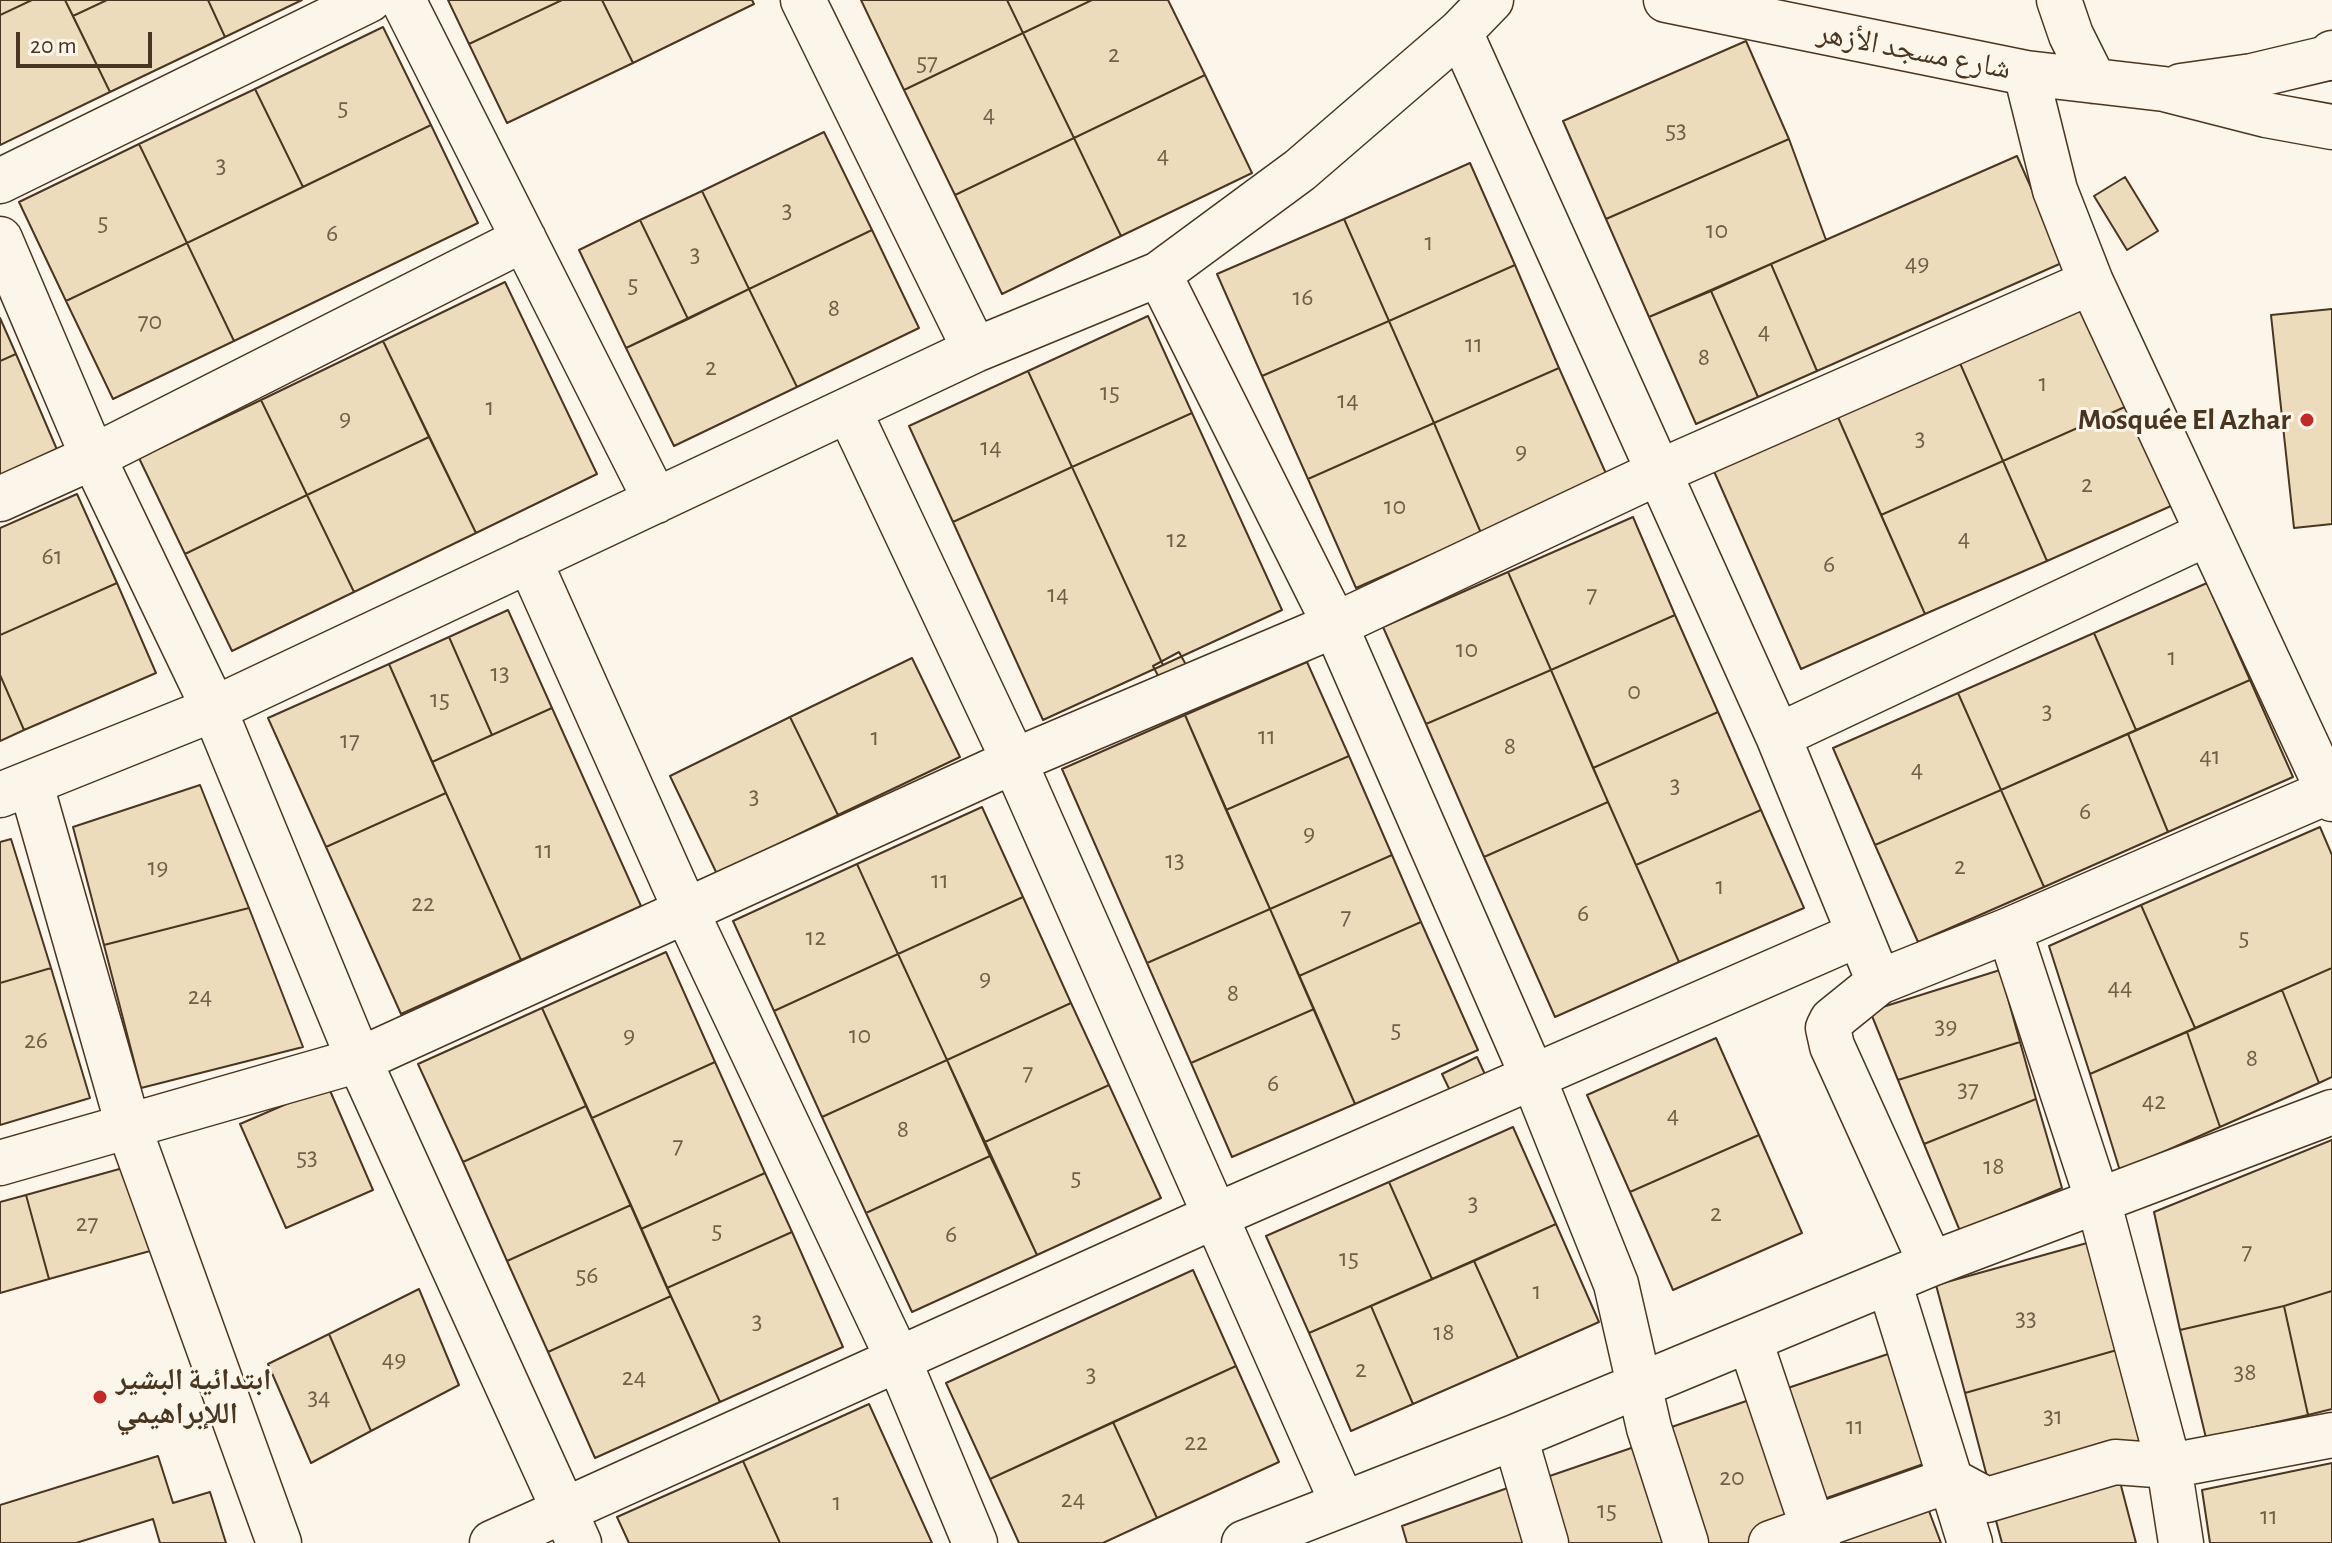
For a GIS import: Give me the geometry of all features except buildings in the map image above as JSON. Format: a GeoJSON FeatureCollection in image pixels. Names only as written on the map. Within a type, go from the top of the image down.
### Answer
{"type":"FeatureCollection","features":[{"type":"Feature","properties":{"kind":"street"},"geometry":{"type":"LineString","coordinates":[[0,181],[369,0]]}},
{"type":"Feature","properties":{"kind":"street"},"geometry":{"type":"LineString","coordinates":[[403,0],[656,501]]}},
{"type":"Feature","properties":{"kind":"street"},"geometry":{"type":"LineString","coordinates":[[803,0],[975,350]]}},
{"type":"Feature","properties":{"kind":"street"},"geometry":{"type":"LineString","coordinates":[[279,1543],[128,1125],[15,790],[214,709],[975,350],[1159,274],[1300,170],[1460,32],[1491,0]]}},
{"type":"Feature","properties":{"kind":"street"},"geometry":{"type":"LineString","coordinates":[[2059,0],[2071,35],[2094,81]]}},
{"type":"Feature","properties":{"kind":"street","name":"شارع مسجد الأزهر"},"geometry":{"type":"LineString","coordinates":[[1684,2],[2026,73],[2164,89],[2266,115],[2332,127]]}},
{"type":"Feature","properties":{"kind":"street"},"geometry":{"type":"LineString","coordinates":[[1460,32],[1778,736],[1857,935],[1879,982]]}},
{"type":"Feature","properties":{"kind":"street","name":"شارع مسجد الأزهر"},"geometry":{"type":"LineString","coordinates":[[2164,89],[2252,76],[2331,56]]}},
{"type":"Feature","properties":{"kind":"street"},"geometry":{"type":"LineString","coordinates":[[1931,1264],[1832,1046],[1828,1028],[1879,982],[2331,794],[2206,534],[2091,282],[2055,190],[2026,73]]}},
{"type":"Feature","properties":{"kind":"street"},"geometry":{"type":"LineString","coordinates":[[0,239],[93,457],[214,709],[359,1060],[572,1525]]}},
{"type":"Feature","properties":{"kind":"street"},"geometry":{"type":"LineString","coordinates":[[0,499],[93,457],[524,239]]}},
{"type":"Feature","properties":{"kind":"street"},"geometry":{"type":"LineString","coordinates":[[1159,274],[1335,625],[1533,1077],[1616,1284],[1649,1428],[1686,1543]]}},
{"type":"Feature","properties":{"kind":"street"},"geometry":{"type":"LineString","coordinates":[[0,1163],[359,1060],[687,913],[1014,761],[1335,625],[1659,472],[2091,282]]}},
{"type":"Feature","properties":{"kind":"street"},"geometry":{"type":"LineString","coordinates":[[849,411],[1014,761],[1342,1502]]}},
{"type":"Feature","properties":{"kind":"street"},"geometry":{"type":"LineString","coordinates":[[1778,736],[2206,534]]}},
{"type":"Feature","properties":{"kind":"street"},"geometry":{"type":"LineString","coordinates":[[529,560],[687,913],[899,1361],[975,1543]]}},
{"type":"Feature","properties":{"kind":"street"},"geometry":{"type":"LineString","coordinates":[[2009,930],[2099,1204],[2169,1466],[2181,1543]]}},
{"type":"Feature","properties":{"kind":"street"},"geometry":{"type":"LineString","coordinates":[[492,1543],[572,1525],[899,1361],[1215,1216],[1857,935]]}},
{"type":"Feature","properties":{"kind":"street"},"geometry":{"type":"LineString","coordinates":[[1244,1543],[1342,1502],[1515,1437],[1931,1264],[2099,1204],[2332,1112]]}},
{"type":"Feature","properties":{"kind":"street"},"geometry":{"type":"LineString","coordinates":[[1889,1282],[1970,1543]]}},
{"type":"Feature","properties":{"kind":"street"},"geometry":{"type":"LineString","coordinates":[[1750,1341],[1816,1535]]}},
{"type":"Feature","properties":{"kind":"street"},"geometry":{"type":"LineString","coordinates":[[1950,1480],[1987,1500],[2115,1462],[2169,1466],[2332,1435]]}},
{"type":"Feature","properties":{"kind":"street"},"geometry":{"type":"LineString","coordinates":[[1515,1437],[1546,1543]]}},
{"type":"Feature","properties":{"kind":"street"},"geometry":{"type":"LineString","coordinates":[[1771,1543],[1816,1535],[1950,1480]]}},
{"type":"Feature","properties":{"kind":"place","name":"Mosquée El Azhar"},"geometry":{"type":"Point","coordinates":[2307,420]}},
{"type":"Feature","properties":{"kind":"place","name":"ابتدائية البشير اللإبراهيمي"},"geometry":{"type":"Point","coordinates":[100,1397]}}]}
